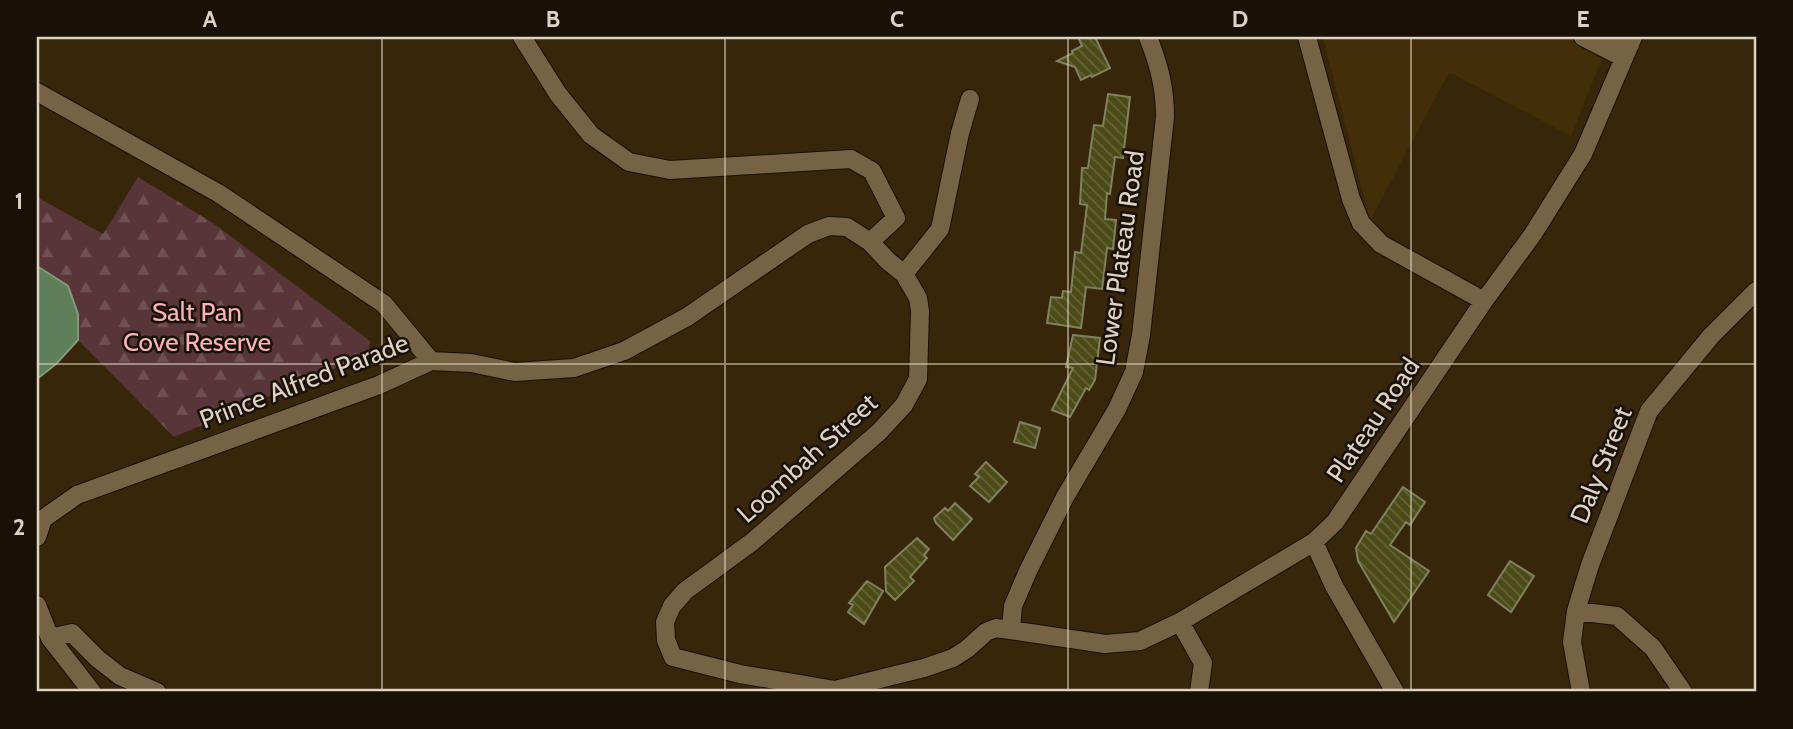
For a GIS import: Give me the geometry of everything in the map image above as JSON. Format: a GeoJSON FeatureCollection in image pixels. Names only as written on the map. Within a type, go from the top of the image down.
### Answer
{"type":"FeatureCollection","features":[{"type":"Feature","properties":{"kind":"street"},"geometry":{"type":"LineString","coordinates":[[522,37],[558,94],[591,135],[629,162],[670,170],[851,159],[872,171],[896,218],[870,242]]}},
{"type":"Feature","properties":{"kind":"street","name":"Lower Plateau Road"},"geometry":{"type":"LineString","coordinates":[[1011,629],[1013,606],[1028,570],[1065,497],[1117,409],[1134,372],[1141,335],[1165,117],[1161,70],[1148,37]]}},
{"type":"Feature","properties":{"kind":"street"},"geometry":{"type":"LineString","coordinates":[[1307,37],[1350,200],[1361,223],[1381,244],[1484,301]]}},
{"type":"Feature","properties":{"kind":"street"},"geometry":{"type":"LineString","coordinates":[[1583,37],[1625,44]]}},
{"type":"Feature","properties":{"kind":"street","name":"Plateau Road"},"geometry":{"type":"LineString","coordinates":[[1011,629],[1105,644],[1140,641],[1180,622],[1314,542],[1335,522],[1532,234],[1583,154],[1625,44]]}},
{"type":"Feature","properties":{"kind":"street","name":"Prince Alfred Parade"},"geometry":{"type":"LineString","coordinates":[[37,92],[218,192],[384,304],[430,361],[379,384],[77,495],[43,519],[37,537]]}},
{"type":"Feature","properties":{"kind":"street"},"geometry":{"type":"LineString","coordinates":[[904,274],[940,229],[970,99]]}},
{"type":"Feature","properties":{"kind":"street","name":"Loombah Street"},"geometry":{"type":"LineString","coordinates":[[430,361],[471,363],[515,372],[574,368],[624,351],[687,317],[808,234],[829,226],[847,227],[870,242],[904,274],[918,298],[918,379],[904,405],[879,432],[810,494],[685,591],[672,606],[665,622],[666,640],[673,657],[740,674],[835,691],[953,658],[986,632],[996,628],[1011,629]]}},
{"type":"Feature","properties":{"kind":"street","name":"Daly Street"},"geometry":{"type":"LineString","coordinates":[[1581,692],[1572,642],[1577,611],[1590,565],[1649,411],[1711,336],[1756,291]]}},
{"type":"Feature","properties":{"kind":"street"},"geometry":{"type":"LineString","coordinates":[[1314,542],[1334,586],[1395,692]]}},
{"type":"Feature","properties":{"kind":"street"},"geometry":{"type":"LineString","coordinates":[[37,605],[50,638],[92,692]]}},
{"type":"Feature","properties":{"kind":"street"},"geometry":{"type":"LineString","coordinates":[[1577,611],[1617,617],[1653,649],[1683,692]]}},
{"type":"Feature","properties":{"kind":"street"},"geometry":{"type":"LineString","coordinates":[[1180,622],[1203,663],[1199,692]]}},
{"type":"Feature","properties":{"kind":"street"},"geometry":{"type":"LineString","coordinates":[[50,638],[72,633],[120,676],[156,692]]}},
{"type":"Feature","properties":{"kind":"shaded area"},"geometry":{"type":"Polygon","coordinates":[[[1323,37],[1601,37],[1609,41],[1571,136],[1449,72],[1370,221],[1323,37]]]}},
{"type":"Feature","properties":{"kind":"shaded area"},"geometry":{"type":"Polygon","coordinates":[[[37,266],[68,286],[78,314],[78,340],[56,364],[37,379],[37,266]]]}},
{"type":"Feature","properties":{"kind":"green space","name":"Salt Pan Cove Reserve"},"geometry":{"type":"Polygon","coordinates":[[[138,177],[213,223],[370,341],[368,354],[174,437],[78,340],[78,314],[68,286],[37,266],[37,197],[103,234],[138,177]]]}},
{"type":"Feature","properties":{"kind":"building"},"geometry":{"type":"Polygon","coordinates":[[[1078,37],[1095,37],[1110,68],[1081,80],[1075,67],[1057,61],[1082,46],[1078,37]]]}},
{"type":"Feature","properties":{"kind":"building"},"geometry":{"type":"Polygon","coordinates":[[[1108,94],[1130,97],[1123,158],[1115,157],[1110,194],[1107,193],[1105,219],[1116,220],[1113,249],[1107,248],[1102,289],[1086,287],[1081,328],[1047,323],[1051,297],[1062,298],[1063,291],[1071,292],[1075,252],[1081,253],[1087,205],[1080,204],[1082,168],[1088,168],[1094,125],[1103,126],[1108,94]]]}},
{"type":"Feature","properties":{"kind":"building"},"geometry":{"type":"Polygon","coordinates":[[[1073,335],[1100,338],[1095,380],[1089,390],[1086,388],[1070,417],[1052,410],[1073,368],[1066,367],[1073,335]]]}},
{"type":"Feature","properties":{"kind":"building"},"geometry":{"type":"Polygon","coordinates":[[[1020,422],[1040,428],[1035,448],[1014,442],[1020,422]]]}},
{"type":"Feature","properties":{"kind":"building"},"geometry":{"type":"Polygon","coordinates":[[[986,462],[1007,482],[989,502],[970,486],[979,477],[975,474],[986,462]]]}},
{"type":"Feature","properties":{"kind":"building"},"geometry":{"type":"Polygon","coordinates":[[[1403,487],[1425,502],[1410,525],[1406,522],[1390,545],[1429,571],[1394,622],[1358,561],[1356,548],[1366,531],[1371,534],[1403,487]]]}},
{"type":"Feature","properties":{"kind":"building"},"geometry":{"type":"Polygon","coordinates":[[[955,503],[972,519],[953,540],[934,518],[945,508],[948,511],[955,503]]]}},
{"type":"Feature","properties":{"kind":"building"},"geometry":{"type":"Polygon","coordinates":[[[917,538],[929,549],[924,555],[927,558],[910,577],[914,581],[895,600],[886,591],[885,567],[917,538]]]}},
{"type":"Feature","properties":{"kind":"building"},"geometry":{"type":"Polygon","coordinates":[[[1510,561],[1534,576],[1511,612],[1488,595],[1510,561]]]}},
{"type":"Feature","properties":{"kind":"building"},"geometry":{"type":"Polygon","coordinates":[[[867,581],[883,591],[864,624],[848,612],[853,605],[849,603],[867,581]]]}}]}
